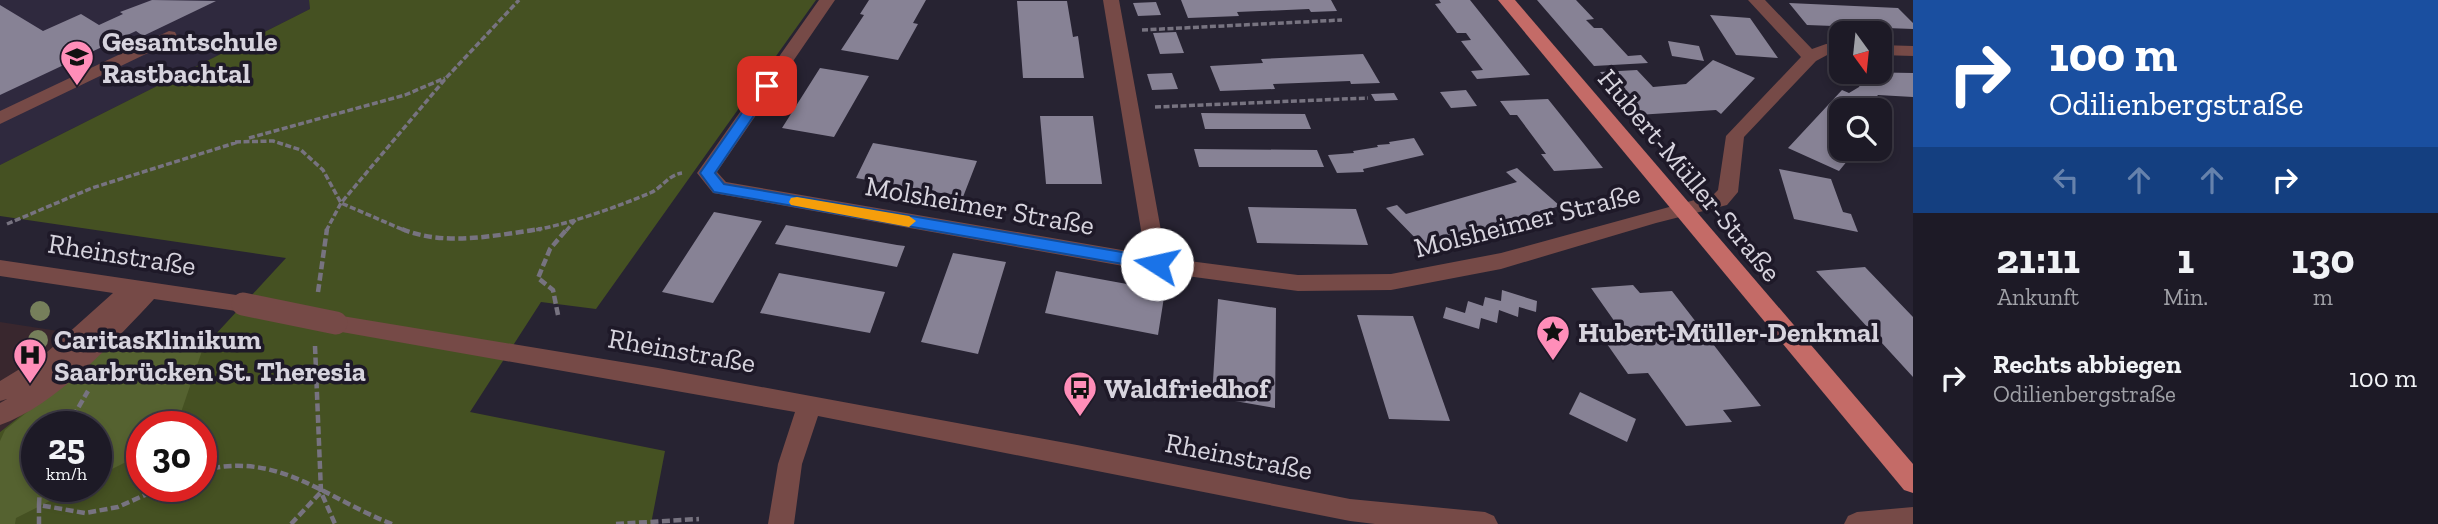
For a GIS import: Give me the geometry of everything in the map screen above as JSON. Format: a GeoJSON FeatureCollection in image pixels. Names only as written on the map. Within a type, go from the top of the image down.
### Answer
{"type":"FeatureCollection","features":[{"type":"Feature","properties":{"kind":"main road","name":"Hubert-Müller-Straße"},"geometry":{"type":"LineString","coordinates":[[1506,0],[1913,482]]}},
{"type":"Feature","properties":{"kind":"street"},"geometry":{"type":"LineString","coordinates":[[713,181],[827,0]]}},
{"type":"Feature","properties":{"kind":"street"},"geometry":{"type":"LineString","coordinates":[[1111,0],[1157,264]]}},
{"type":"Feature","properties":{"kind":"street"},"geometry":{"type":"LineString","coordinates":[[1756,0],[1810,57],[1829,49]]}},
{"type":"Feature","properties":{"kind":"street"},"geometry":{"type":"LineString","coordinates":[[0,118],[169,36]]}},
{"type":"Feature","properties":{"kind":"street"},"geometry":{"type":"LineString","coordinates":[[1892,50],[1913,51]]}},
{"type":"Feature","properties":{"kind":"street","name":"Molsheimer Straße"},"geometry":{"type":"LineString","coordinates":[[713,181],[1157,264],[1298,283],[1391,282],[1501,261],[1720,200],[1728,192],[1735,136],[1810,57]]}},
{"type":"Feature","properties":{"kind":"street","name":"Rheinstraße"},"geometry":{"type":"LineString","coordinates":[[0,268],[243,304],[809,405],[1077,455],[1350,517],[1485,524]]}},
{"type":"Feature","properties":{"kind":"street"},"geometry":{"type":"LineString","coordinates":[[1,409],[28,399],[84,355],[139,289]]}},
{"type":"Feature","properties":{"kind":"street"},"geometry":{"type":"LineString","coordinates":[[781,524],[790,464],[809,405]]}},
{"type":"Feature","properties":{"kind":"street"},"geometry":{"type":"LineString","coordinates":[[1857,524],[1913,519]]}},
{"type":"Feature","properties":{"kind":"path"},"geometry":{"type":"LineString","coordinates":[[316,305],[327,226],[341,203],[446,78],[519,0]]}},
{"type":"Feature","properties":{"kind":"path"},"geometry":{"type":"LineString","coordinates":[[1116,31],[1342,20]]}},
{"type":"Feature","properties":{"kind":"path"},"geometry":{"type":"LineString","coordinates":[[7,223],[40,207],[133,173],[405,95],[446,78]]}},
{"type":"Feature","properties":{"kind":"path"},"geometry":{"type":"LineString","coordinates":[[1130,108],[1368,98]]}},
{"type":"Feature","properties":{"kind":"path"},"geometry":{"type":"LineString","coordinates":[[235,142],[267,139],[303,149],[329,174],[341,203],[418,236],[443,239],[541,229],[653,192],[674,174],[713,181]]}},
{"type":"Feature","properties":{"kind":"path"},"geometry":{"type":"LineString","coordinates":[[558,315],[553,290],[538,278],[550,250],[577,218]]}},
{"type":"Feature","properties":{"kind":"path"},"geometry":{"type":"LineString","coordinates":[[315,344],[321,492],[335,524]]}},
{"type":"Feature","properties":{"kind":"path"},"geometry":{"type":"LineString","coordinates":[[217,465],[247,461],[284,474],[392,524]]}},
{"type":"Feature","properties":{"kind":"path"},"geometry":{"type":"LineString","coordinates":[[291,524],[321,492]]}},
{"type":"Feature","properties":{"kind":"path"},"geometry":{"type":"LineString","coordinates":[[39,502],[39,524]]}},
{"type":"Feature","properties":{"kind":"path"},"geometry":{"type":"LineString","coordinates":[[39,505],[85,513],[118,507],[129,502]]}},
{"type":"Feature","properties":{"kind":"path"},"geometry":{"type":"LineString","coordinates":[[616,524],[699,519]]}},
{"type":"Feature","properties":{"kind":"shaded area","name":"Gesamtschule Rastbachtal"},"geometry":{"type":"Polygon","coordinates":[[[0,0],[309,0],[310,9],[0,165],[0,0]]]}},
{"type":"Feature","properties":{"kind":"shaded area","name":"CaritasKlinikum Saarbrücken St. Theresia"},"geometry":{"type":"Polygon","coordinates":[[[0,322],[116,340],[26,411],[21,411],[21,415],[0,432],[0,322]]]}},
{"type":"Feature","properties":{"kind":"green space"},"geometry":{"type":"Polygon","coordinates":[[[309,0],[816,0],[596,309],[541,302],[470,412],[665,451],[651,524],[0,524],[0,432],[21,415],[21,502],[112,502],[112,411],[26,411],[116,340],[126,336],[203,348],[286,258],[0,216],[0,165],[310,9],[309,0]]]}},
{"type":"Feature","properties":{"kind":"green space"},"geometry":{"type":"Polygon","coordinates":[[[126,336],[203,348],[181,411],[126,411],[126,462],[112,469],[112,411],[28,411],[116,340],[126,336]]]}},
{"type":"Feature","properties":{"kind":"green space"},"geometry":{"type":"Polygon","coordinates":[[[21,417],[21,502],[48,502],[16,518],[15,524],[0,524],[0,441],[5,430],[21,417]]]}},
{"type":"Feature","properties":{"kind":"building"},"geometry":{"type":"Polygon","coordinates":[[[152,0],[216,1],[143,36],[136,31],[0,95],[0,5],[43,31],[81,14],[99,25],[123,14],[120,12],[152,0]]]}},
{"type":"Feature","properties":{"kind":"building"},"geometry":{"type":"Polygon","coordinates":[[[869,0],[926,0],[913,23],[918,24],[898,60],[841,50],[864,15],[860,14],[869,0]]]}},
{"type":"Feature","properties":{"kind":"building"},"geometry":{"type":"Polygon","coordinates":[[[1181,0],[1331,0],[1337,11],[1311,12],[1309,9],[1237,12],[1239,16],[1188,18],[1181,0]]]}},
{"type":"Feature","properties":{"kind":"building"},"geometry":{"type":"Polygon","coordinates":[[[1439,0],[1470,0],[1530,75],[1477,79],[1471,71],[1483,70],[1461,41],[1471,40],[1466,33],[1457,33],[1435,4],[1441,3],[1439,0]]]}},
{"type":"Feature","properties":{"kind":"building"},"geometry":{"type":"Polygon","coordinates":[[[1537,0],[1576,0],[1594,19],[1586,20],[1594,28],[1602,28],[1628,56],[1641,55],[1648,63],[1594,66],[1537,0]]]}},
{"type":"Feature","properties":{"kind":"building"},"geometry":{"type":"Polygon","coordinates":[[[1017,1],[1067,1],[1073,37],[1078,36],[1084,78],[1023,78],[1017,1]]]}},
{"type":"Feature","properties":{"kind":"building"},"geometry":{"type":"Polygon","coordinates":[[[1156,2],[1161,15],[1138,16],[1133,3],[1156,2]]]}},
{"type":"Feature","properties":{"kind":"building"},"geometry":{"type":"Polygon","coordinates":[[[1789,3],[1898,8],[1913,23],[1913,29],[1892,28],[1892,21],[1829,21],[1829,26],[1807,25],[1789,3]]]}},
{"type":"Feature","properties":{"kind":"building"},"geometry":{"type":"Polygon","coordinates":[[[1710,15],[1750,18],[1778,58],[1736,55],[1710,15]]]}},
{"type":"Feature","properties":{"kind":"building"},"geometry":{"type":"Polygon","coordinates":[[[1176,32],[1184,53],[1160,54],[1153,33],[1176,32]]]}},
{"type":"Feature","properties":{"kind":"building"},"geometry":{"type":"Polygon","coordinates":[[[1668,41],[1699,46],[1704,61],[1672,56],[1668,41]]]}},
{"type":"Feature","properties":{"kind":"building"},"geometry":{"type":"Polygon","coordinates":[[[1363,54],[1380,83],[1351,84],[1350,81],[1273,84],[1275,89],[1220,91],[1210,66],[1263,63],[1261,59],[1363,54]]]}},
{"type":"Feature","properties":{"kind":"building"},"geometry":{"type":"Polygon","coordinates":[[[1713,60],[1755,78],[1721,114],[1716,110],[1637,115],[1600,72],[1637,70],[1653,87],[1686,84],[1713,60]]]}},
{"type":"Feature","properties":{"kind":"building"},"geometry":{"type":"Polygon","coordinates":[[[820,68],[869,76],[834,137],[782,128],[820,68]]]}},
{"type":"Feature","properties":{"kind":"building"},"geometry":{"type":"Polygon","coordinates":[[[1172,73],[1178,89],[1152,90],[1147,74],[1172,73]]]}},
{"type":"Feature","properties":{"kind":"building"},"geometry":{"type":"Polygon","coordinates":[[[1892,73],[1913,73],[1913,97],[1878,95],[1875,98],[1835,98],[1842,90],[1849,93],[1860,84],[1892,84],[1892,73]]]}},
{"type":"Feature","properties":{"kind":"building"},"geometry":{"type":"Polygon","coordinates":[[[1466,90],[1477,106],[1451,108],[1440,92],[1466,90]]]}},
{"type":"Feature","properties":{"kind":"building"},"geometry":{"type":"Polygon","coordinates":[[[1394,93],[1398,100],[1375,101],[1371,94],[1394,93]]]}},
{"type":"Feature","properties":{"kind":"building"},"geometry":{"type":"Polygon","coordinates":[[[1548,99],[1603,168],[1554,171],[1541,154],[1546,154],[1517,115],[1510,115],[1500,101],[1548,99]]]}},
{"type":"Feature","properties":{"kind":"building"},"geometry":{"type":"Polygon","coordinates":[[[1829,104],[1829,161],[1847,161],[1839,171],[1788,148],[1829,104]]]}},
{"type":"Feature","properties":{"kind":"building"},"geometry":{"type":"Polygon","coordinates":[[[1201,113],[1305,114],[1311,129],[1205,129],[1201,113]]]}},
{"type":"Feature","properties":{"kind":"building"},"geometry":{"type":"Polygon","coordinates":[[[1040,116],[1093,116],[1102,184],[1046,184],[1040,116]]]}},
{"type":"Feature","properties":{"kind":"building"},"geometry":{"type":"Polygon","coordinates":[[[1414,138],[1424,155],[1363,169],[1364,172],[1337,173],[1328,155],[1354,153],[1353,151],[1414,138]]]}},
{"type":"Feature","properties":{"kind":"building"},"geometry":{"type":"Polygon","coordinates":[[[873,143],[977,161],[963,197],[856,178],[873,143]]]}},
{"type":"Feature","properties":{"kind":"building"},"geometry":{"type":"Polygon","coordinates":[[[1194,149],[1317,150],[1324,167],[1199,167],[1194,149]]]}},
{"type":"Feature","properties":{"kind":"building"},"geometry":{"type":"Polygon","coordinates":[[[1517,168],[1560,206],[1424,247],[1386,208],[1397,205],[1406,214],[1517,182],[1506,172],[1517,168]]]}},
{"type":"Feature","properties":{"kind":"building"},"geometry":{"type":"Polygon","coordinates":[[[1779,169],[1831,179],[1843,212],[1851,214],[1858,232],[1794,219],[1779,169]]]}},
{"type":"Feature","properties":{"kind":"building"},"geometry":{"type":"Polygon","coordinates":[[[1248,207],[1356,209],[1368,245],[1257,243],[1248,207]]]}},
{"type":"Feature","properties":{"kind":"building"},"geometry":{"type":"Polygon","coordinates":[[[714,212],[762,221],[713,303],[662,292],[714,212]]]}},
{"type":"Feature","properties":{"kind":"building"},"geometry":{"type":"Polygon","coordinates":[[[786,225],[905,246],[897,267],[775,244],[786,225]]]}},
{"type":"Feature","properties":{"kind":"building"},"geometry":{"type":"Polygon","coordinates":[[[953,253],[1006,262],[978,354],[921,342],[953,253]]]}},
{"type":"Feature","properties":{"kind":"building"},"geometry":{"type":"Polygon","coordinates":[[[1865,267],[1913,317],[1913,377],[1816,271],[1865,267]]]}},
{"type":"Feature","properties":{"kind":"building"},"geometry":{"type":"Polygon","coordinates":[[[1056,271],[1165,291],[1158,335],[1045,313],[1056,271]]]}},
{"type":"Feature","properties":{"kind":"building"},"geometry":{"type":"Polygon","coordinates":[[[779,273],[885,292],[870,333],[760,313],[779,273]]]}},
{"type":"Feature","properties":{"kind":"building"},"geometry":{"type":"Polygon","coordinates":[[[1633,285],[1640,293],[1672,291],[1761,406],[1723,410],[1732,422],[1686,426],[1648,373],[1628,374],[1600,334],[1622,332],[1591,288],[1633,285]]]}},
{"type":"Feature","properties":{"kind":"building"},"geometry":{"type":"Polygon","coordinates":[[[1502,290],[1537,301],[1536,312],[1519,307],[1518,317],[1499,310],[1497,323],[1481,318],[1479,329],[1443,318],[1446,307],[1465,313],[1468,301],[1483,306],[1485,297],[1501,301],[1502,290]]]}},
{"type":"Feature","properties":{"kind":"building"},"geometry":{"type":"Polygon","coordinates":[[[1218,299],[1276,308],[1275,408],[1212,397],[1218,299]]]}},
{"type":"Feature","properties":{"kind":"building"},"geometry":{"type":"Polygon","coordinates":[[[1357,315],[1413,316],[1450,421],[1389,419],[1357,315]]]}},
{"type":"Feature","properties":{"kind":"building"},"geometry":{"type":"Polygon","coordinates":[[[1580,392],[1636,419],[1627,442],[1569,414],[1580,392]]]}},
{"type":"Feature","properties":{"kind":"slow traffic"},"geometry":{"type":"LineString","coordinates":[[797,202],[909,221]]}},
{"type":"Feature","properties":{"kind":"place","name":"Gesamtschule Rastbachtal"},"geometry":{"type":"Point","coordinates":[77,87]}},
{"type":"Feature","properties":{"kind":"place","name":"Hubert-Müller-Denkmal"},"geometry":{"type":"Point","coordinates":[1553,362]}},
{"type":"Feature","properties":{"kind":"place","name":"CaritasKlinikum Saarbrücken St. Theresia"},"geometry":{"type":"Point","coordinates":[30,385]}},
{"type":"Feature","properties":{"kind":"place","name":"Waldfriedhof"},"geometry":{"type":"Point","coordinates":[1080,418]}},
{"type":"Feature","properties":{"kind":"route"},"geometry":{"type":"LineString","coordinates":[[767,86],[707,173],[720,188],[1157,264]]}}]}
